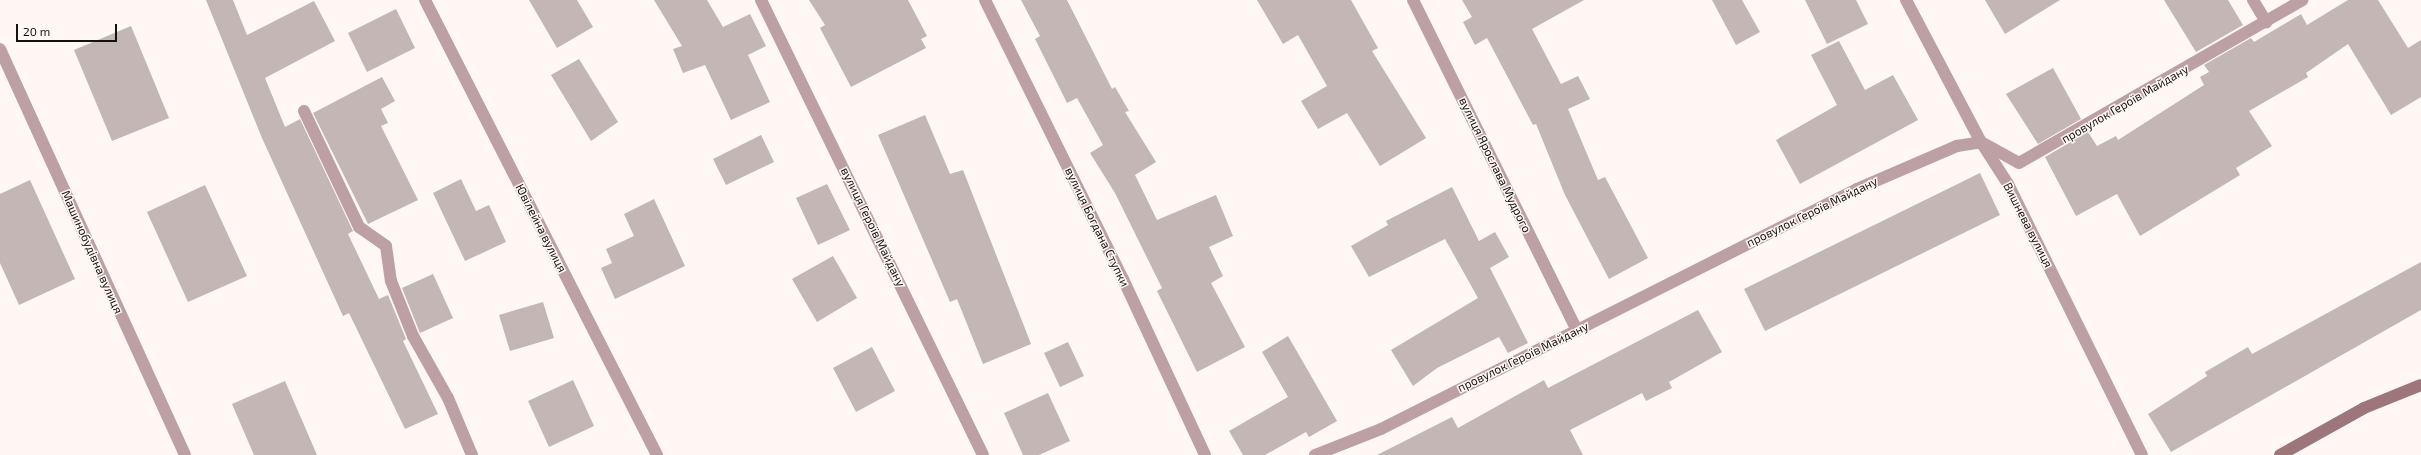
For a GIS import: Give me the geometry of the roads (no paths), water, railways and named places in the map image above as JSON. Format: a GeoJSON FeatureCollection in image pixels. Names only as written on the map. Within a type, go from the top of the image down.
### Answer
{"type":"FeatureCollection","features":[{"type":"Feature","properties":{"kind":"street","name":"Ювілейна вулиця"},"geometry":{"type":"LineString","coordinates":[[425,0],[657,455]]}},
{"type":"Feature","properties":{"kind":"street","name":"вулиця Героїв Майдану"},"geometry":{"type":"LineString","coordinates":[[762,0],[983,455]]}},
{"type":"Feature","properties":{"kind":"street","name":"вулиця Богдана Ступки"},"geometry":{"type":"LineString","coordinates":[[985,0],[1123,280],[1205,455]]}},
{"type":"Feature","properties":{"kind":"street","name":"вулиця Ярослава Мудрого"},"geometry":{"type":"LineString","coordinates":[[1413,0],[1577,331]]}},
{"type":"Feature","properties":{"kind":"street","name":"Вишнева вулиця"},"geometry":{"type":"LineString","coordinates":[[1906,0],[1982,142],[2008,184],[2142,455]]}},
{"type":"Feature","properties":{"kind":"street"},"geometry":{"type":"LineString","coordinates":[[2254,0],[2266,22]]}},
{"type":"Feature","properties":{"kind":"street","name":"провулок Героїв Майдану"},"geometry":{"type":"LineString","coordinates":[[1315,455],[1381,429],[1857,189],[1957,146],[1982,142],[2019,163],[2302,0]]}},
{"type":"Feature","properties":{"kind":"street","name":"Машинобудівна вулиця"},"geometry":{"type":"LineString","coordinates":[[0,49],[185,455]]}},
{"type":"Feature","properties":{"kind":"street"},"geometry":{"type":"LineString","coordinates":[[304,111],[359,227],[386,246],[392,281],[413,336],[448,398],[472,455]]}},
{"type":"Feature","properties":{"kind":"street"},"geometry":{"type":"LineString","coordinates":[[2280,455],[2364,408],[2421,385]]}}]}
